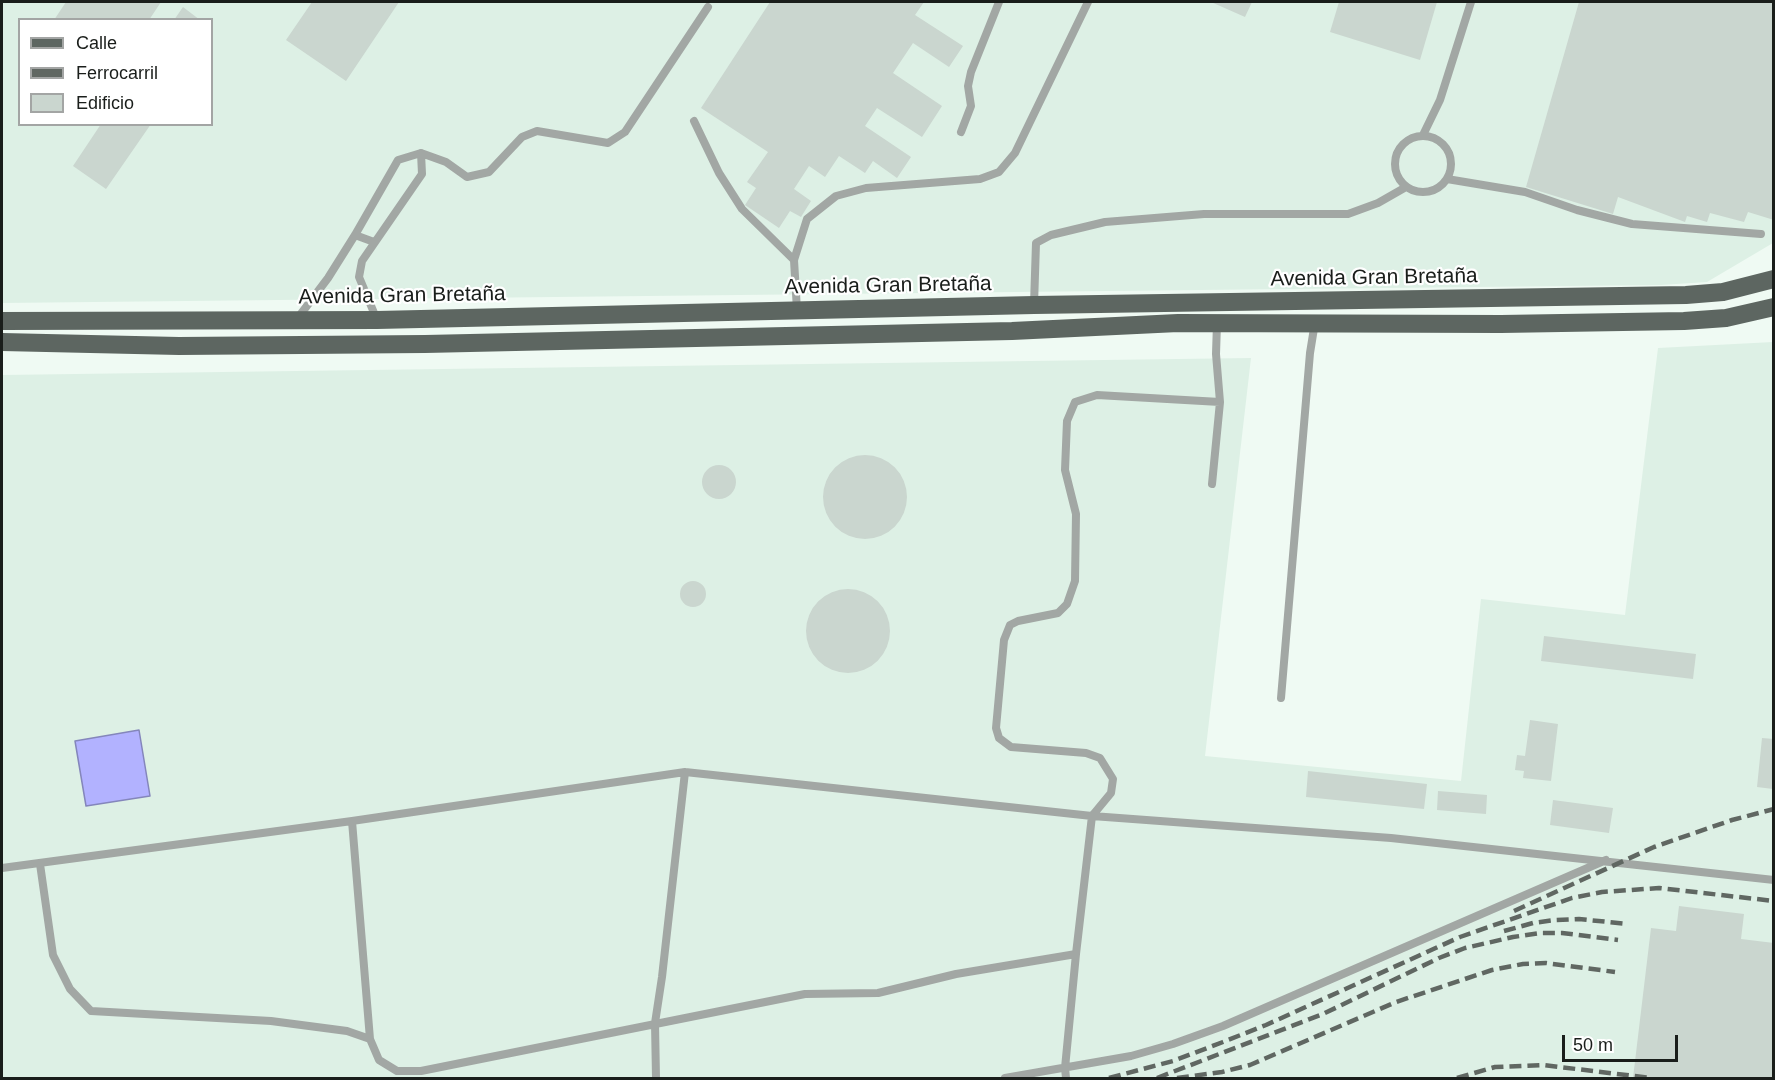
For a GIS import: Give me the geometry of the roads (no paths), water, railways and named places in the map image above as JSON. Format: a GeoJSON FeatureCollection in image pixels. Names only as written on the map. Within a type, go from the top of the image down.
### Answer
{"type":"FeatureCollection","features":[{"type":"Feature","properties":{"kind":"main road","name":"Avenida Gran Bretaña"},"geometry":{"type":"LineString","coordinates":[[2,321],[377,320],[1034,305],[1686,295],[1724,292],[1773,279]]}},
{"type":"Feature","properties":{"kind":"main road","name":"Avenida Gran Bretaña"},"geometry":{"type":"LineString","coordinates":[[2,342],[179,346],[424,344],[1011,331],[1217,323],[1501,324],[1705,320],[1746,315],[1773,307]]}},
{"type":"Feature","properties":{"kind":"lane"},"geometry":{"type":"LineString","coordinates":[[961,132],[970,105],[968,86],[971,72],[999,2]]}},
{"type":"Feature","properties":{"kind":"lane"},"geometry":{"type":"LineString","coordinates":[[797,310],[794,260],[807,219],[836,196],[866,188],[980,179],[999,172],[1015,153],[1088,2]]}},
{"type":"Feature","properties":{"kind":"lane"},"geometry":{"type":"LineString","coordinates":[[1423,135],[1440,100],[1471,2]]}},
{"type":"Feature","properties":{"kind":"lane"},"geometry":{"type":"LineString","coordinates":[[295,320],[328,278],[398,160],[421,153],[446,162],[467,177],[489,172],[522,137],[537,131],[608,143],[625,132],[708,7]]}},
{"type":"Feature","properties":{"kind":"lane"},"geometry":{"type":"LineString","coordinates":[[694,121],[719,173],[742,209],[794,260]]}},
{"type":"Feature","properties":{"kind":"lane"},"geometry":{"type":"LineString","coordinates":[[1423,135],[1435,138],[1444,145],[1450,156],[1451,168],[1447,179],[1439,187],[1428,192],[1416,192],[1406,187],[1398,177],[1394,166],[1396,154],[1402,144],[1412,137],[1423,135]]}},
{"type":"Feature","properties":{"kind":"lane"},"geometry":{"type":"LineString","coordinates":[[377,320],[359,277],[362,261],[422,174],[421,153]]}},
{"type":"Feature","properties":{"kind":"lane"},"geometry":{"type":"LineString","coordinates":[[1447,179],[1525,192],[1577,210],[1632,224],[1761,234]]}},
{"type":"Feature","properties":{"kind":"lane"},"geometry":{"type":"LineString","coordinates":[[1034,305],[1036,243],[1051,235],[1106,222],[1204,214],[1347,214],[1378,203],[1406,187]]}},
{"type":"Feature","properties":{"kind":"lane"},"geometry":{"type":"LineString","coordinates":[[355,235],[374,242]]}},
{"type":"Feature","properties":{"kind":"lane"},"geometry":{"type":"LineString","coordinates":[[1281,698],[1310,353],[1315,322]]}},
{"type":"Feature","properties":{"kind":"lane"},"geometry":{"type":"LineString","coordinates":[[1212,484],[1220,402],[1216,354],[1217,323]]}},
{"type":"Feature","properties":{"kind":"lane"},"geometry":{"type":"LineString","coordinates":[[1066,1078],[1065,1068],[1076,954],[1092,816],[1111,793],[1113,779],[1100,759],[1086,753],[1011,747],[999,738],[996,728],[1004,640],[1010,625],[1018,621],[1058,613],[1067,604],[1075,581],[1076,514],[1065,470],[1067,421],[1075,402],[1097,394],[1220,402]]}},
{"type":"Feature","properties":{"kind":"lane"},"geometry":{"type":"LineString","coordinates":[[656,1078],[656,1023],[685,772]]}},
{"type":"Feature","properties":{"kind":"lane"},"geometry":{"type":"LineString","coordinates":[[2,868],[352,821],[685,772],[1092,816],[1391,838],[1773,880]]}},
{"type":"Feature","properties":{"kind":"lane"},"geometry":{"type":"LineString","coordinates":[[352,821],[370,1039],[379,1060],[397,1071],[421,1071],[805,994],[878,993],[956,975],[1076,954]]}},
{"type":"Feature","properties":{"kind":"lane"},"geometry":{"type":"LineString","coordinates":[[1005,1078],[1131,1056],[1223,1026],[1606,860]]}},
{"type":"Feature","properties":{"kind":"lane"},"geometry":{"type":"LineString","coordinates":[[40,864],[53,955],[70,989],[91,1011],[271,1021],[347,1032],[370,1039]]}},
{"type":"Feature","properties":{"kind":"water"},"geometry":{"type":"Polygon","coordinates":[[[139,730],[150,796],[86,806],[75,741],[139,730]]]}},
{"type":"Feature","properties":{"kind":"railway"},"geometry":{"type":"LineString","coordinates":[[1514,911],[1654,847],[1732,820],[1774,809]]}},
{"type":"Feature","properties":{"kind":"railway"},"geometry":{"type":"LineString","coordinates":[[1109,1078],[1173,1061],[1223,1042],[1266,1025],[1460,937],[1572,898],[1602,892],[1659,888],[1774,901]]}},
{"type":"Feature","properties":{"kind":"railway"},"geometry":{"type":"LineString","coordinates":[[1504,931],[1555,920],[1579,919],[1628,924]]}},
{"type":"Feature","properties":{"kind":"railway"},"geometry":{"type":"LineString","coordinates":[[1157,1078],[1323,1014],[1439,958],[1465,948],[1541,933],[1562,933],[1618,940]]}},
{"type":"Feature","properties":{"kind":"railway"},"geometry":{"type":"LineString","coordinates":[[1177,1078],[1222,1072],[1250,1065],[1396,1002],[1492,970],[1523,964],[1546,963],[1615,972]]}},
{"type":"Feature","properties":{"kind":"railway"},"geometry":{"type":"LineString","coordinates":[[1457,1078],[1495,1067],[1543,1065],[1651,1078]]}}]}
